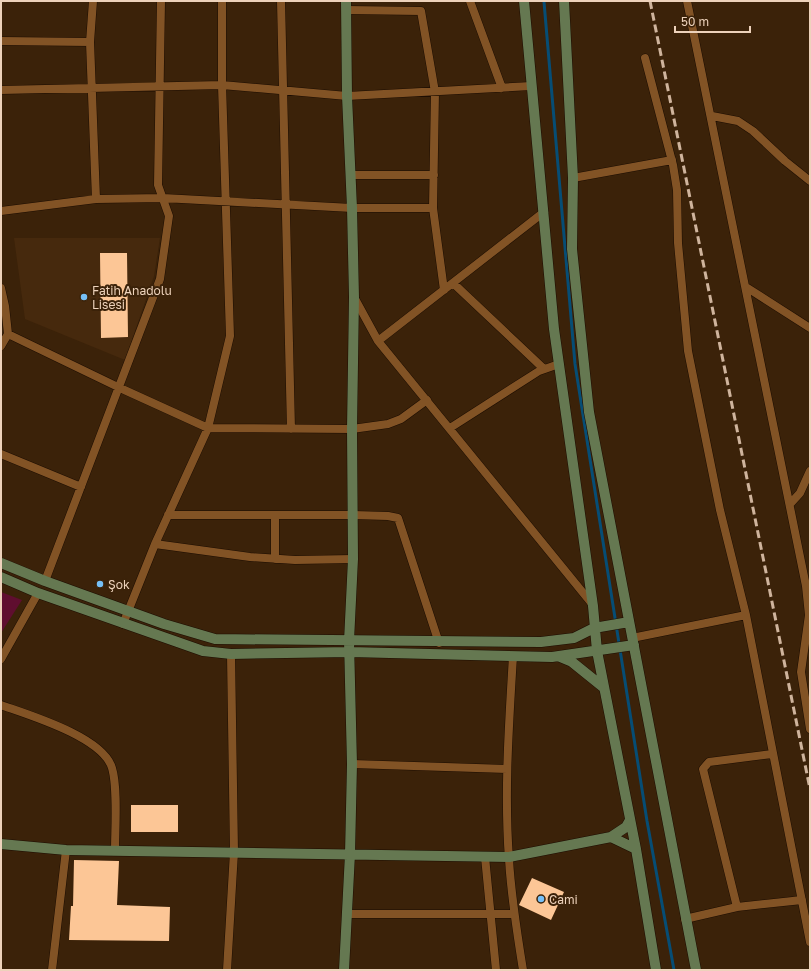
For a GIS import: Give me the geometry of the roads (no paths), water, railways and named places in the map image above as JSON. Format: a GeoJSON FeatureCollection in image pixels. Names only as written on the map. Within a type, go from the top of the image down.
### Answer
{"type":"FeatureCollection","features":[{"type":"Feature","properties":{"kind":"street"},"geometry":{"type":"LineString","coordinates":[[93,1],[90,42],[96,199]]}},
{"type":"Feature","properties":{"kind":"street"},"geometry":{"type":"LineString","coordinates":[[44,581],[120,388],[160,279],[169,216],[158,185],[158,87],[161,1]]}},
{"type":"Feature","properties":{"kind":"street"},"geometry":{"type":"LineString","coordinates":[[123,624],[130,610],[155,544],[208,428],[230,336],[222,85],[222,1]]}},
{"type":"Feature","properties":{"kind":"street"},"geometry":{"type":"LineString","coordinates":[[281,1],[291,429]]}},
{"type":"Feature","properties":{"kind":"street"},"geometry":{"type":"LineString","coordinates":[[470,1],[502,88]]}},
{"type":"Feature","properties":{"kind":"street"},"geometry":{"type":"LineString","coordinates":[[524,1],[554,329],[593,606],[598,628],[603,687],[636,849],[656,970]]}},
{"type":"Feature","properties":{"kind":"street"},"geometry":{"type":"LineString","coordinates":[[564,1],[573,178],[572,249],[589,412],[625,623],[631,643],[696,970]]}},
{"type":"Feature","properties":{"kind":"street"},"geometry":{"type":"LineString","coordinates":[[687,1],[712,116],[806,586],[809,615],[801,672],[810,729]]}},
{"type":"Feature","properties":{"kind":"street"},"geometry":{"type":"LineString","coordinates":[[344,970],[350,854],[352,764],[349,641],[353,558],[352,429],[354,297],[347,96],[346,5],[421,11],[435,92],[433,208],[444,290]]}},
{"type":"Feature","properties":{"kind":"street"},"geometry":{"type":"LineString","coordinates":[[1,41],[90,42]]}},
{"type":"Feature","properties":{"kind":"street"},"geometry":{"type":"LineString","coordinates":[[644,58],[672,160],[677,190],[678,243],[688,351],[720,510],[746,615],[810,942]]}},
{"type":"Feature","properties":{"kind":"street"},"geometry":{"type":"LineString","coordinates":[[1,90],[222,85],[347,96],[531,86]]}},
{"type":"Feature","properties":{"kind":"street"},"geometry":{"type":"LineString","coordinates":[[712,116],[738,121],[743,124],[810,181]]}},
{"type":"Feature","properties":{"kind":"street"},"geometry":{"type":"LineString","coordinates":[[573,178],[672,160]]}},
{"type":"Feature","properties":{"kind":"street"},"geometry":{"type":"LineString","coordinates":[[350,175],[434,175]]}},
{"type":"Feature","properties":{"kind":"street"},"geometry":{"type":"LineString","coordinates":[[1,211],[96,199],[163,198],[352,208],[433,208]]}},
{"type":"Feature","properties":{"kind":"street"},"geometry":{"type":"LineString","coordinates":[[378,342],[544,212]]}},
{"type":"Feature","properties":{"kind":"street"},"geometry":{"type":"LineString","coordinates":[[453,283],[544,369]]}},
{"type":"Feature","properties":{"kind":"street"},"geometry":{"type":"LineString","coordinates":[[746,287],[810,328]]}},
{"type":"Feature","properties":{"kind":"street"},"geometry":{"type":"LineString","coordinates":[[1,288],[5,306],[8,334],[1,346]]}},
{"type":"Feature","properties":{"kind":"street"},"geometry":{"type":"LineString","coordinates":[[354,297],[378,342],[450,428],[593,606]]}},
{"type":"Feature","properties":{"kind":"street"},"geometry":{"type":"LineString","coordinates":[[8,334],[120,388],[208,428],[352,429],[388,424],[401,419],[427,400]]}},
{"type":"Feature","properties":{"kind":"street"},"geometry":{"type":"LineString","coordinates":[[450,428],[544,369],[559,364]]}},
{"type":"Feature","properties":{"kind":"street"},"geometry":{"type":"LineString","coordinates":[[1,454],[81,487]]}},
{"type":"Feature","properties":{"kind":"street"},"geometry":{"type":"LineString","coordinates":[[790,504],[800,493],[810,471]]}},
{"type":"Feature","properties":{"kind":"street"},"geometry":{"type":"LineString","coordinates":[[168,515],[353,515],[388,516],[398,518],[439,642]]}},
{"type":"Feature","properties":{"kind":"street"},"geometry":{"type":"LineString","coordinates":[[275,515],[275,559]]}},
{"type":"Feature","properties":{"kind":"street"},"geometry":{"type":"LineString","coordinates":[[155,544],[275,559],[353,558]]}},
{"type":"Feature","properties":{"kind":"street"},"geometry":{"type":"LineString","coordinates":[[1,563],[44,581],[130,610],[191,633],[215,639],[542,642],[574,638],[598,628],[625,623]]}},
{"type":"Feature","properties":{"kind":"street"},"geometry":{"type":"LineString","coordinates":[[1,577],[38,593],[203,652],[231,654],[350,652],[558,656],[601,651],[746,615]]}},
{"type":"Feature","properties":{"kind":"street"},"geometry":{"type":"LineString","coordinates":[[1,659],[38,593]]}},
{"type":"Feature","properties":{"kind":"street"},"geometry":{"type":"LineString","coordinates":[[227,970],[234,852],[231,654]]}},
{"type":"Feature","properties":{"kind":"street"},"geometry":{"type":"LineString","coordinates":[[513,656],[507,769],[509,857],[514,914],[524,970]]}},
{"type":"Feature","properties":{"kind":"street"},"geometry":{"type":"LineString","coordinates":[[558,656],[572,662],[603,687]]}},
{"type":"Feature","properties":{"kind":"street"},"geometry":{"type":"LineString","coordinates":[[1,705],[63,728],[92,744],[108,759],[114,777],[115,850]]}},
{"type":"Feature","properties":{"kind":"street"},"geometry":{"type":"LineString","coordinates":[[738,907],[704,769],[709,762],[772,754]]}},
{"type":"Feature","properties":{"kind":"street"},"geometry":{"type":"LineString","coordinates":[[352,764],[507,769]]}},
{"type":"Feature","properties":{"kind":"street"},"geometry":{"type":"LineString","coordinates":[[1,844],[66,850],[509,857],[611,837],[626,827],[630,820]]}},
{"type":"Feature","properties":{"kind":"street"},"geometry":{"type":"LineString","coordinates":[[611,837],[636,849]]}},
{"type":"Feature","properties":{"kind":"street"},"geometry":{"type":"LineString","coordinates":[[52,970],[66,850]]}},
{"type":"Feature","properties":{"kind":"street"},"geometry":{"type":"LineString","coordinates":[[485,856],[496,970]]}},
{"type":"Feature","properties":{"kind":"street"},"geometry":{"type":"LineString","coordinates":[[685,919],[738,907],[802,900]]}},
{"type":"Feature","properties":{"kind":"street"},"geometry":{"type":"LineString","coordinates":[[347,914],[514,914]]}},
{"type":"Feature","properties":{"kind":"waterway"},"geometry":{"type":"LineString","coordinates":[[544,2],[575,364],[647,821],[674,970]]}},
{"type":"Feature","properties":{"kind":"railway"},"geometry":{"type":"LineString","coordinates":[[650,1],[810,789]]}},
{"type":"Feature","properties":{"kind":"place","name":"Fatih Anadolu Lisesi"},"geometry":{"type":"Point","coordinates":[84,297]}},
{"type":"Feature","properties":{"kind":"place","name":"Şok"},"geometry":{"type":"Point","coordinates":[100,584]}},
{"type":"Feature","properties":{"kind":"place","name":"Cami"},"geometry":{"type":"Point","coordinates":[541,899]}}]}
